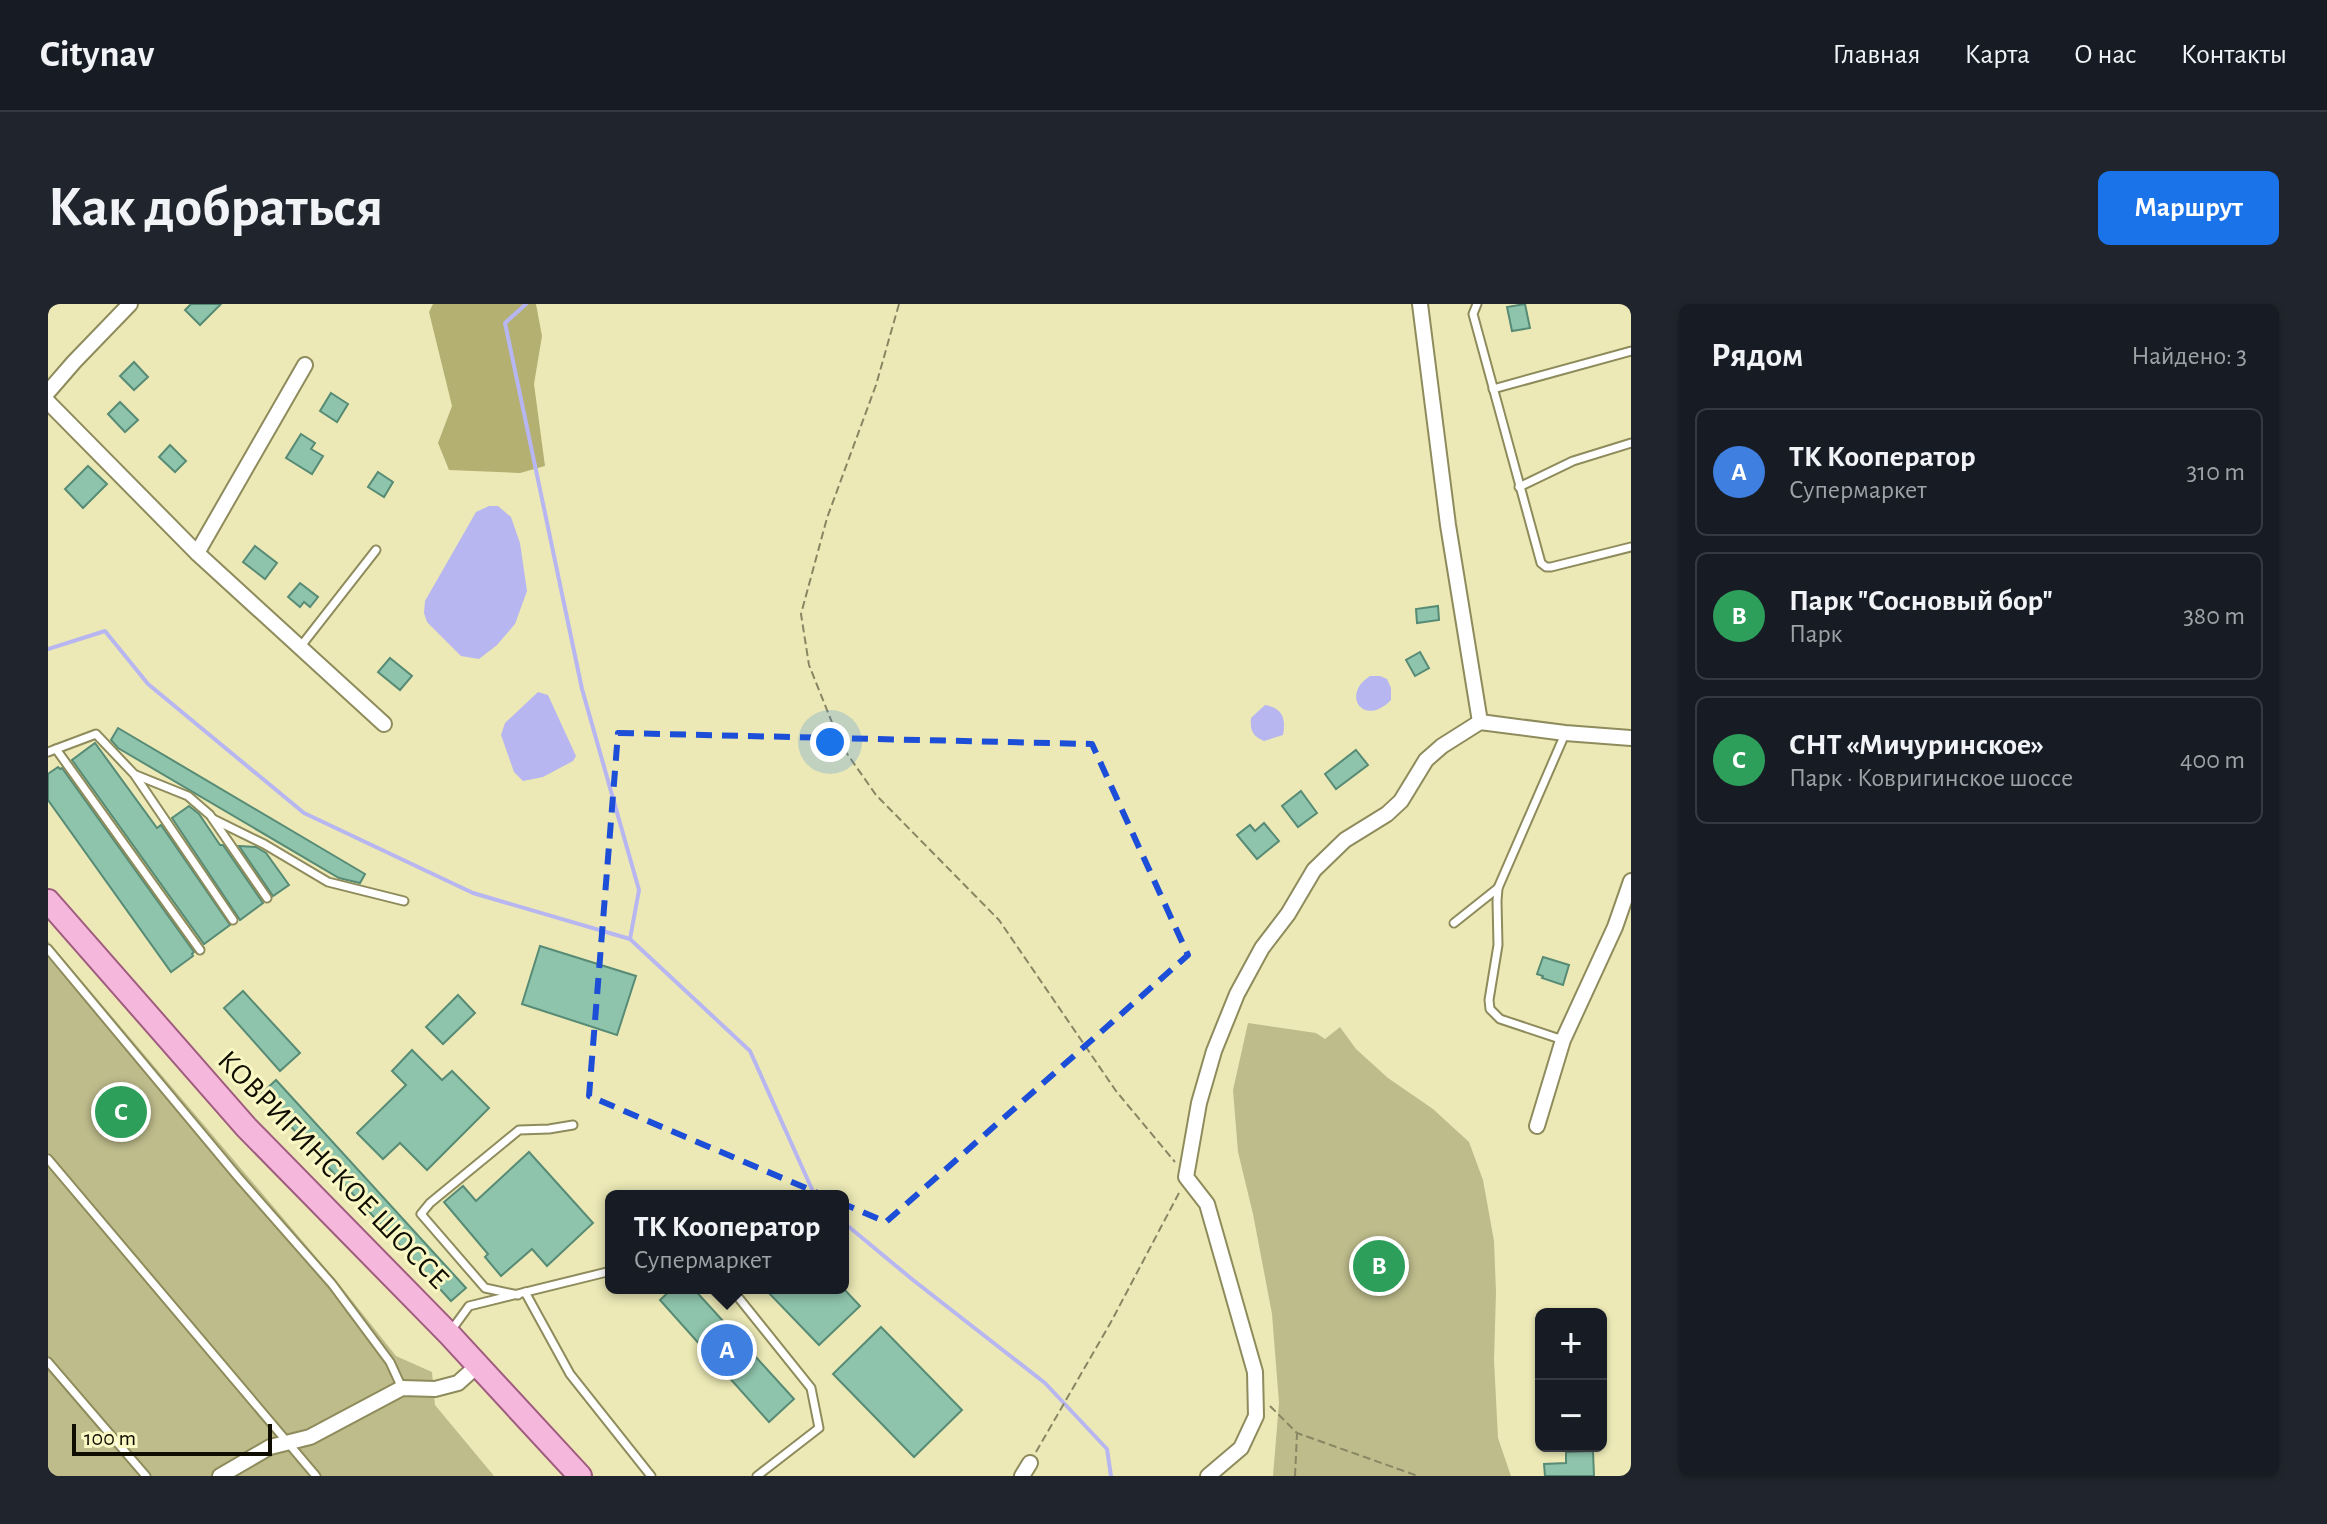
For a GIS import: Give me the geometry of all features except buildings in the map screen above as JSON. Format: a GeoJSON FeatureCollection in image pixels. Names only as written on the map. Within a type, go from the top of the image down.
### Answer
{"type":"FeatureCollection","features":[{"type":"Feature","properties":{"kind":"main road","name":"КОВРИГИНСКОЕ ШОССЕ"},"geometry":{"type":"LineString","coordinates":[[48,901],[246,1127],[449,1334],[580,1476]]}},
{"type":"Feature","properties":{"kind":"street"},"geometry":{"type":"LineString","coordinates":[[48,392],[130,304]]}},
{"type":"Feature","properties":{"kind":"street"},"geometry":{"type":"LineString","coordinates":[[1420,304],[1448,525],[1480,722]]}},
{"type":"Feature","properties":{"kind":"street"},"geometry":{"type":"LineString","coordinates":[[197,553],[305,365]]}},
{"type":"Feature","properties":{"kind":"street"},"geometry":{"type":"LineString","coordinates":[[48,402],[197,553],[384,724]]}},
{"type":"Feature","properties":{"kind":"street"},"geometry":{"type":"LineString","coordinates":[[1208,1476],[1241,1448],[1256,1416],[1255,1372],[1207,1204],[1186,1177],[1199,1103],[1214,1051],[1237,994],[1262,948],[1288,914],[1314,870],[1345,840],[1387,814],[1401,801],[1426,760],[1480,722],[1631,738]]}},
{"type":"Feature","properties":{"kind":"street"},"geometry":{"type":"LineString","coordinates":[[1537,1126],[1563,1040],[1615,927],[1631,881]]}},
{"type":"Feature","properties":{"kind":"street"},"geometry":{"type":"LineString","coordinates":[[220,1476],[270,1447],[310,1437],[402,1388],[435,1389],[458,1383],[478,1365]]}},
{"type":"Feature","properties":{"kind":"lane"},"geometry":{"type":"LineString","coordinates":[[1477,304],[1473,314],[1541,563],[1546,567],[1631,547]]}},
{"type":"Feature","properties":{"kind":"lane"},"geometry":{"type":"LineString","coordinates":[[1493,389],[1631,351]]}},
{"type":"Feature","properties":{"kind":"lane"},"geometry":{"type":"LineString","coordinates":[[1519,487],[1573,461],[1631,443]]}},
{"type":"Feature","properties":{"kind":"lane"},"geometry":{"type":"LineString","coordinates":[[301,646],[376,550]]}},
{"type":"Feature","properties":{"kind":"lane"},"geometry":{"type":"LineString","coordinates":[[1563,1040],[1500,1019],[1490,1009],[1489,1000],[1498,945],[1498,888],[1565,733]]}},
{"type":"Feature","properties":{"kind":"lane"},"geometry":{"type":"LineString","coordinates":[[200,950],[52,750],[96,734],[134,774],[233,920]]}},
{"type":"Feature","properties":{"kind":"lane"},"geometry":{"type":"LineString","coordinates":[[134,774],[188,796],[213,819],[267,898]]}},
{"type":"Feature","properties":{"kind":"lane"},"geometry":{"type":"LineString","coordinates":[[213,819],[264,844],[328,882],[404,901]]}},
{"type":"Feature","properties":{"kind":"lane"},"geometry":{"type":"LineString","coordinates":[[1454,923],[1498,888]]}},
{"type":"Feature","properties":{"kind":"lane"},"geometry":{"type":"LineString","coordinates":[[48,949],[238,1177],[332,1284],[390,1362],[402,1388]]}},
{"type":"Feature","properties":{"kind":"lane"},"geometry":{"type":"LineString","coordinates":[[573,1125],[519,1130],[430,1203],[421,1214],[485,1288],[521,1294],[570,1374],[651,1476]]}},
{"type":"Feature","properties":{"kind":"lane"},"geometry":{"type":"LineString","coordinates":[[48,1159],[316,1476]]}},
{"type":"Feature","properties":{"kind":"lane"},"geometry":{"type":"LineString","coordinates":[[449,1334],[469,1306],[605,1273]]}},
{"type":"Feature","properties":{"kind":"lane"},"geometry":{"type":"LineString","coordinates":[[736,1294],[811,1388],[819,1428],[757,1476]]}},
{"type":"Feature","properties":{"kind":"lane"},"geometry":{"type":"LineString","coordinates":[[48,1362],[146,1476]]}},
{"type":"Feature","properties":{"kind":"path"},"geometry":{"type":"LineString","coordinates":[[899,304],[876,385],[827,518],[801,614],[809,665],[841,745],[876,795],[999,920],[1116,1091],[1186,1177],[1111,1322],[1026,1470]]}},
{"type":"Feature","properties":{"kind":"path"},"geometry":{"type":"LineString","coordinates":[[1255,1390],[1297,1433],[1418,1476]]}},
{"type":"Feature","properties":{"kind":"path"},"geometry":{"type":"LineString","coordinates":[[1295,1476],[1297,1433]]}},
{"type":"Feature","properties":{"kind":"highlighted area"},"geometry":{"type":"Polygon","coordinates":[[[618,733],[1092,744],[1188,955],[886,1222],[589,1096],[618,733]]]}},
{"type":"Feature","properties":{"kind":"shaded area"},"geometry":{"type":"Polygon","coordinates":[[[433,304],[536,304],[542,336],[534,384],[545,466],[520,473],[449,470],[438,443],[452,406],[429,312],[433,304]]]}},
{"type":"Feature","properties":{"kind":"shaded area"},"geometry":{"type":"Polygon","coordinates":[[[48,941],[339,1284],[396,1356],[432,1372],[435,1405],[494,1476],[48,1476],[48,941]]]}},
{"type":"Feature","properties":{"kind":"shaded area"},"geometry":{"type":"Polygon","coordinates":[[[1248,1023],[1316,1033],[1325,1039],[1340,1027],[1356,1049],[1388,1078],[1433,1109],[1469,1142],[1483,1180],[1494,1241],[1494,1360],[1498,1438],[1511,1476],[1273,1476],[1279,1403],[1272,1314],[1238,1152],[1233,1090],[1248,1023]]]}},
{"type":"Feature","properties":{"kind":"water"},"geometry":{"type":"Polygon","coordinates":[[[498,506],[511,517],[520,543],[527,591],[515,624],[497,645],[479,659],[461,656],[427,622],[424,613],[425,601],[476,512],[498,506]]]}},
{"type":"Feature","properties":{"kind":"water"},"geometry":{"type":"Polygon","coordinates":[[[1370,676],[1387,679],[1391,688],[1391,700],[1372,711],[1359,706],[1356,699],[1361,684],[1370,676]]]}},
{"type":"Feature","properties":{"kind":"water"},"geometry":{"type":"Polygon","coordinates":[[[538,692],[548,695],[576,756],[573,761],[543,777],[523,781],[514,772],[501,735],[505,723],[538,692]]]}},
{"type":"Feature","properties":{"kind":"water"},"geometry":{"type":"Polygon","coordinates":[[[1265,705],[1282,715],[1284,724],[1283,735],[1264,741],[1254,735],[1251,718],[1265,705]]]}},
{"type":"Feature","properties":{"kind":"waterway"},"geometry":{"type":"LineString","coordinates":[[526,304],[505,323],[582,689],[639,890],[630,939],[750,1051],[812,1190]]}},
{"type":"Feature","properties":{"kind":"waterway"},"geometry":{"type":"LineString","coordinates":[[48,649],[105,631],[148,684],[304,813],[473,893],[630,939]]}},
{"type":"Feature","properties":{"kind":"waterway"},"geometry":{"type":"LineString","coordinates":[[849,1227],[1045,1383],[1107,1449],[1111,1476]]}},
{"type":"Feature","properties":{"kind":"place","name":"СНТ «Мичуринское»"},"geometry":{"type":"Point","coordinates":[121,1112]}},
{"type":"Feature","properties":{"kind":"place","name":"Парк \"Сосновый бор\""},"geometry":{"type":"Point","coordinates":[1379,1266]}},
{"type":"Feature","properties":{"kind":"place","name":"ТК Кооператор"},"geometry":{"type":"Point","coordinates":[727,1350]}}]}
